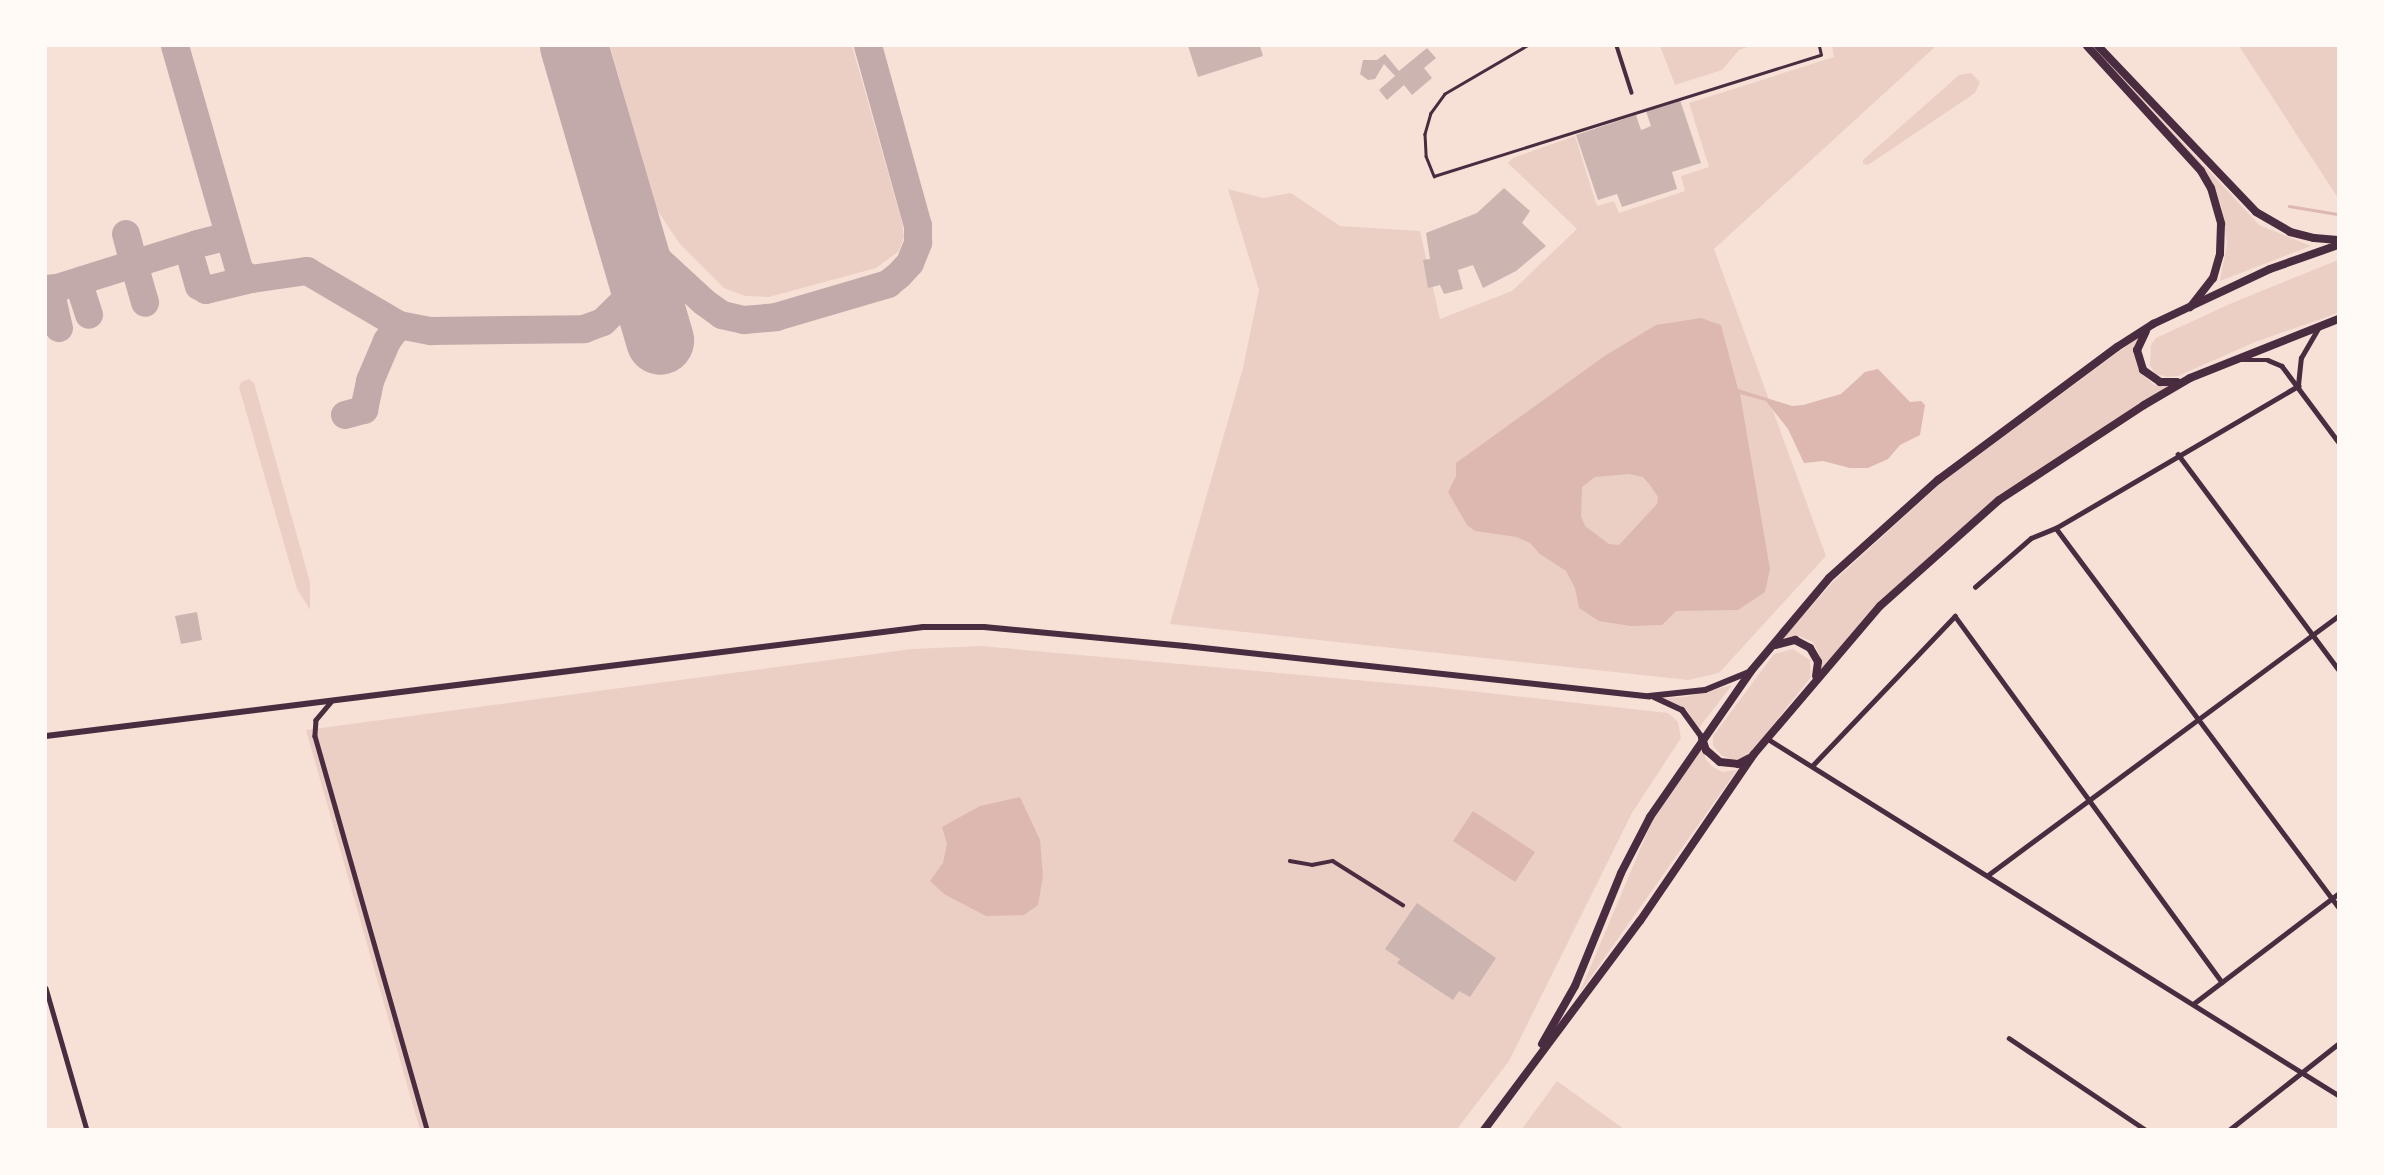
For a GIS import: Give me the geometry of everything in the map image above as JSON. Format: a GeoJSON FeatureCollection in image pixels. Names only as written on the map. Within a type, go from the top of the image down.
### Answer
{"type":"FeatureCollection","features":[{"type":"Feature","properties":{"kind":"main road"},"geometry":{"type":"LineString","coordinates":[[2087,46],[2201,171],[2211,188],[2221,224],[2220,254],[2213,278],[2190,307]]}},
{"type":"Feature","properties":{"kind":"main road"},"geometry":{"type":"LineString","coordinates":[[2098,46],[2256,212],[2290,232],[2339,240]]}},
{"type":"Feature","properties":{"kind":"main road"},"geometry":{"type":"LineString","coordinates":[[1527,1071],[1575,986],[1621,873],[1650,817],[1702,738],[1751,671],[1829,578],[1938,480],[2014,421],[2153,324],[2270,269],[2339,245]]}},
{"type":"Feature","properties":{"kind":"main road"},"geometry":{"type":"LineString","coordinates":[[2153,324],[2139,340],[2137,351],[2143,370],[2160,382],[2170,384],[2339,320]]}},
{"type":"Feature","properties":{"kind":"main road"},"geometry":{"type":"LineString","coordinates":[[1702,738],[1710,755],[1726,764],[1744,762],[1768,739],[1815,678],[1880,606],[1999,500],[2190,378]]}},
{"type":"Feature","properties":{"kind":"main road"},"geometry":{"type":"LineString","coordinates":[[1772,648],[1786,640],[1803,643],[1818,662],[1815,678]]}},
{"type":"Feature","properties":{"kind":"main road"},"geometry":{"type":"LineString","coordinates":[[1484,1129],[1640,921],[1754,754]]}},
{"type":"Feature","properties":{"kind":"street"},"geometry":{"type":"LineString","coordinates":[[1616,46],[1632,93]]}},
{"type":"Feature","properties":{"kind":"street"},"geometry":{"type":"LineString","coordinates":[[2298,386],[2297,372],[2301,358],[2320,325]]}},
{"type":"Feature","properties":{"kind":"street"},"geometry":{"type":"LineString","coordinates":[[2233,359],[2282,366],[2339,441]]}},
{"type":"Feature","properties":{"kind":"street"},"geometry":{"type":"LineString","coordinates":[[1975,587],[2031,538],[2056,528],[2298,386]]}},
{"type":"Feature","properties":{"kind":"street"},"geometry":{"type":"LineString","coordinates":[[2178,454],[2339,669]]}},
{"type":"Feature","properties":{"kind":"street"},"geometry":{"type":"LineString","coordinates":[[2056,528],[2339,905]]}},
{"type":"Feature","properties":{"kind":"street"},"geometry":{"type":"LineString","coordinates":[[1811,766],[1955,616],[2222,982]]}},
{"type":"Feature","properties":{"kind":"street"},"geometry":{"type":"LineString","coordinates":[[1988,875],[2339,616]]}},
{"type":"Feature","properties":{"kind":"street"},"geometry":{"type":"LineString","coordinates":[[46,736],[923,627],[984,627],[1185,646],[1649,696],[1705,690],[1751,671]]}},
{"type":"Feature","properties":{"kind":"street"},"geometry":{"type":"LineString","coordinates":[[1649,696],[1682,710],[1702,738]]}},
{"type":"Feature","properties":{"kind":"street"},"geometry":{"type":"LineString","coordinates":[[335,698],[316,720],[315,736],[427,1129]]}},
{"type":"Feature","properties":{"kind":"street"},"geometry":{"type":"LineString","coordinates":[[1768,739],[2339,1096]]}},
{"type":"Feature","properties":{"kind":"street"},"geometry":{"type":"LineString","coordinates":[[1290,861],[1312,865],[1333,861],[1403,905]]}},
{"type":"Feature","properties":{"kind":"street"},"geometry":{"type":"LineString","coordinates":[[2193,1004],[2339,894]]}},
{"type":"Feature","properties":{"kind":"street"},"geometry":{"type":"LineString","coordinates":[[46,988],[87,1129]]}},
{"type":"Feature","properties":{"kind":"street"},"geometry":{"type":"LineString","coordinates":[[2009,1038],[2146,1129]]}},
{"type":"Feature","properties":{"kind":"street"},"geometry":{"type":"LineString","coordinates":[[2229,1129],[2339,1044]]}},
{"type":"Feature","properties":{"kind":"lane"},"geometry":{"type":"LineString","coordinates":[[1527,46],[1445,93],[1431,113],[1425,145],[1434,176],[1821,55],[1819,46]]}},
{"type":"Feature","properties":{"kind":"shaded area"},"geometry":{"type":"Polygon","coordinates":[[[610,46],[852,46],[902,222],[904,237],[899,251],[876,268],[769,297],[745,296],[724,288],[680,244],[657,210],[610,46]]]}},
{"type":"Feature","properties":{"kind":"shaded area"},"geometry":{"type":"Polygon","coordinates":[[[1660,46],[1750,46],[1739,50],[1722,70],[1675,85],[1660,46]]]}},
{"type":"Feature","properties":{"kind":"shaded area"},"geometry":{"type":"Polygon","coordinates":[[[1832,46],[1936,46],[1714,249],[1826,556],[1719,673],[1688,680],[1170,624],[1243,368],[1259,290],[1228,189],[1263,198],[1291,193],[1340,226],[1420,231],[1440,319],[1512,291],[1577,229],[1508,163],[1513,158],[1575,136],[1597,206],[1614,201],[1619,213],[1685,191],[1681,176],[1709,167],[1689,103],[1834,57],[1832,46]]]}},
{"type":"Feature","properties":{"kind":"shaded area"},"geometry":{"type":"Polygon","coordinates":[[[2090,46],[2094,46],[2259,225],[2311,246],[2220,281],[2227,243],[2221,204],[2204,171],[2090,46]]]}},
{"type":"Feature","properties":{"kind":"shaded area"},"geometry":{"type":"Polygon","coordinates":[[[2239,46],[2338,46],[2338,198],[2239,46]]]}},
{"type":"Feature","properties":{"kind":"shaded area"},"geometry":{"type":"Polygon","coordinates":[[[1971,73],[1980,82],[1975,93],[1868,165],[1863,164],[1863,160],[1959,75],[1971,73]]]}},
{"type":"Feature","properties":{"kind":"shaded area"},"geometry":{"type":"Polygon","coordinates":[[[2338,260],[2338,313],[2255,342],[2178,376],[2156,374],[2150,366],[2151,345],[2156,338],[2232,303],[2338,260]]]}},
{"type":"Feature","properties":{"kind":"shaded area"},"geometry":{"type":"Polygon","coordinates":[[[1701,318],[1721,325],[1738,389],[1792,406],[1841,394],[1865,372],[1878,369],[1910,402],[1921,401],[1925,405],[1920,435],[1900,445],[1888,459],[1868,468],[1850,468],[1823,461],[1804,463],[1788,429],[1766,401],[1740,394],[1770,569],[1765,592],[1738,610],[1676,611],[1662,625],[1631,626],[1599,621],[1579,608],[1575,588],[1566,571],[1540,554],[1530,543],[1517,537],[1475,531],[1467,525],[1448,492],[1456,476],[1456,463],[1606,355],[1656,325],[1701,318]],[[1629,474],[1595,477],[1582,487],[1581,516],[1585,526],[1609,544],[1619,545],[1657,504],[1658,497],[1643,477],[1629,474]]]}},
{"type":"Feature","properties":{"kind":"shaded area"},"geometry":{"type":"Polygon","coordinates":[[[2141,335],[2134,352],[2140,372],[2154,385],[2172,386],[1998,498],[1942,548],[1818,673],[1820,656],[1813,642],[1799,636],[1783,638],[1834,581],[1941,483],[2141,335]]]}},
{"type":"Feature","properties":{"kind":"shaded area"},"geometry":{"type":"Polygon","coordinates":[[[249,379],[254,383],[310,582],[310,610],[297,589],[239,387],[241,382],[249,379]]]}},
{"type":"Feature","properties":{"kind":"shaded area"},"geometry":{"type":"Polygon","coordinates":[[[981,646],[1434,687],[1668,713],[1678,722],[1681,738],[1632,813],[1509,1061],[1457,1129],[420,1130],[306,730],[912,649],[981,646]]]}},
{"type":"Feature","properties":{"kind":"shaded area"},"geometry":{"type":"Polygon","coordinates":[[[1793,649],[1810,660],[1811,677],[1745,758],[1732,760],[1721,755],[1713,746],[1713,736],[1774,654],[1793,649]]]}},
{"type":"Feature","properties":{"kind":"shaded area"},"geometry":{"type":"Polygon","coordinates":[[[1732,685],[1699,728],[1685,708],[1664,698],[1685,697],[1732,685]]]}},
{"type":"Feature","properties":{"kind":"shaded area"},"geometry":{"type":"Polygon","coordinates":[[[1702,747],[1706,760],[1713,767],[1722,772],[1737,770],[1579,994],[1653,819],[1702,747]]]}},
{"type":"Feature","properties":{"kind":"shaded area"},"geometry":{"type":"Polygon","coordinates":[[[1020,797],[1040,840],[1043,876],[1038,905],[1024,915],[986,916],[944,894],[930,881],[943,863],[947,844],[942,827],[980,806],[1020,797]]]}},
{"type":"Feature","properties":{"kind":"shaded area"},"geometry":{"type":"Polygon","coordinates":[[[1473,811],[1535,852],[1515,882],[1453,841],[1473,811]]]}},
{"type":"Feature","properties":{"kind":"shaded area"},"geometry":{"type":"Polygon","coordinates":[[[1557,1081],[1624,1129],[1522,1129],[1557,1081]]]}},
{"type":"Feature","properties":{"kind":"building"},"geometry":{"type":"Polygon","coordinates":[[[1188,46],[1260,46],[1263,56],[1198,77],[1188,46]]]}},
{"type":"Feature","properties":{"kind":"building"},"geometry":{"type":"Polygon","coordinates":[[[1427,48],[1436,58],[1424,68],[1432,78],[1412,95],[1404,85],[1387,100],[1379,90],[1395,76],[1384,64],[1375,79],[1368,80],[1360,74],[1363,60],[1377,60],[1385,54],[1399,71],[1427,48]]]}},
{"type":"Feature","properties":{"kind":"building"},"geometry":{"type":"Polygon","coordinates":[[[1680,100],[1701,163],[1672,172],[1677,189],[1622,207],[1617,194],[1598,200],[1576,135],[1636,115],[1641,130],[1644,129],[1651,126],[1646,111],[1680,100]]]}},
{"type":"Feature","properties":{"kind":"building"},"geometry":{"type":"Polygon","coordinates":[[[1504,188],[1530,211],[1522,223],[1546,246],[1516,271],[1483,288],[1473,265],[1458,270],[1463,289],[1444,294],[1440,285],[1428,288],[1423,260],[1430,259],[1426,233],[1477,213],[1504,188]]]}},
{"type":"Feature","properties":{"kind":"building"},"geometry":{"type":"Polygon","coordinates":[[[197,612],[202,640],[181,644],[175,616],[197,612]]]}},
{"type":"Feature","properties":{"kind":"building"},"geometry":{"type":"Polygon","coordinates":[[[1417,903],[1496,958],[1470,997],[1459,991],[1453,1000],[1397,963],[1400,959],[1385,949],[1417,903]]]}},
{"type":"Feature","properties":{"kind":"waterway"},"geometry":{"type":"LineString","coordinates":[[2289,206],[2338,214]]}},
{"type":"Feature","properties":{"kind":"taxiway"},"geometry":{"type":"LineString","coordinates":[[175,46],[240,272],[251,279]]}},
{"type":"Feature","properties":{"kind":"taxiway"},"geometry":{"type":"LineString","coordinates":[[626,230],[704,302],[722,315],[744,320],[776,317],[888,284],[910,263],[918,243],[918,226],[868,46]]}},
{"type":"Feature","properties":{"kind":"taxiway"},"geometry":{"type":"LineString","coordinates":[[192,262],[199,286],[206,290],[251,279],[307,271],[399,325],[431,331],[584,329],[603,322],[624,301],[631,271],[626,230]]}},
{"type":"Feature","properties":{"kind":"taxiway"},"geometry":{"type":"LineString","coordinates":[[126,234],[132,257],[139,262],[136,271],[145,303]]}},
{"type":"Feature","properties":{"kind":"taxiway"},"geometry":{"type":"LineString","coordinates":[[46,289],[57,288],[197,244],[221,238],[231,241]]}},
{"type":"Feature","properties":{"kind":"taxiway"},"geometry":{"type":"LineString","coordinates":[[83,280],[81,290],[89,315]]}},
{"type":"Feature","properties":{"kind":"taxiway"},"geometry":{"type":"LineString","coordinates":[[57,288],[52,298],[59,328]]}},
{"type":"Feature","properties":{"kind":"taxiway"},"geometry":{"type":"LineString","coordinates":[[345,415],[364,410],[370,381],[387,341],[399,325]]}},
{"type":"Feature","properties":{"kind":"runway"},"geometry":{"type":"LineString","coordinates":[[574,46],[660,341]]}}]}
